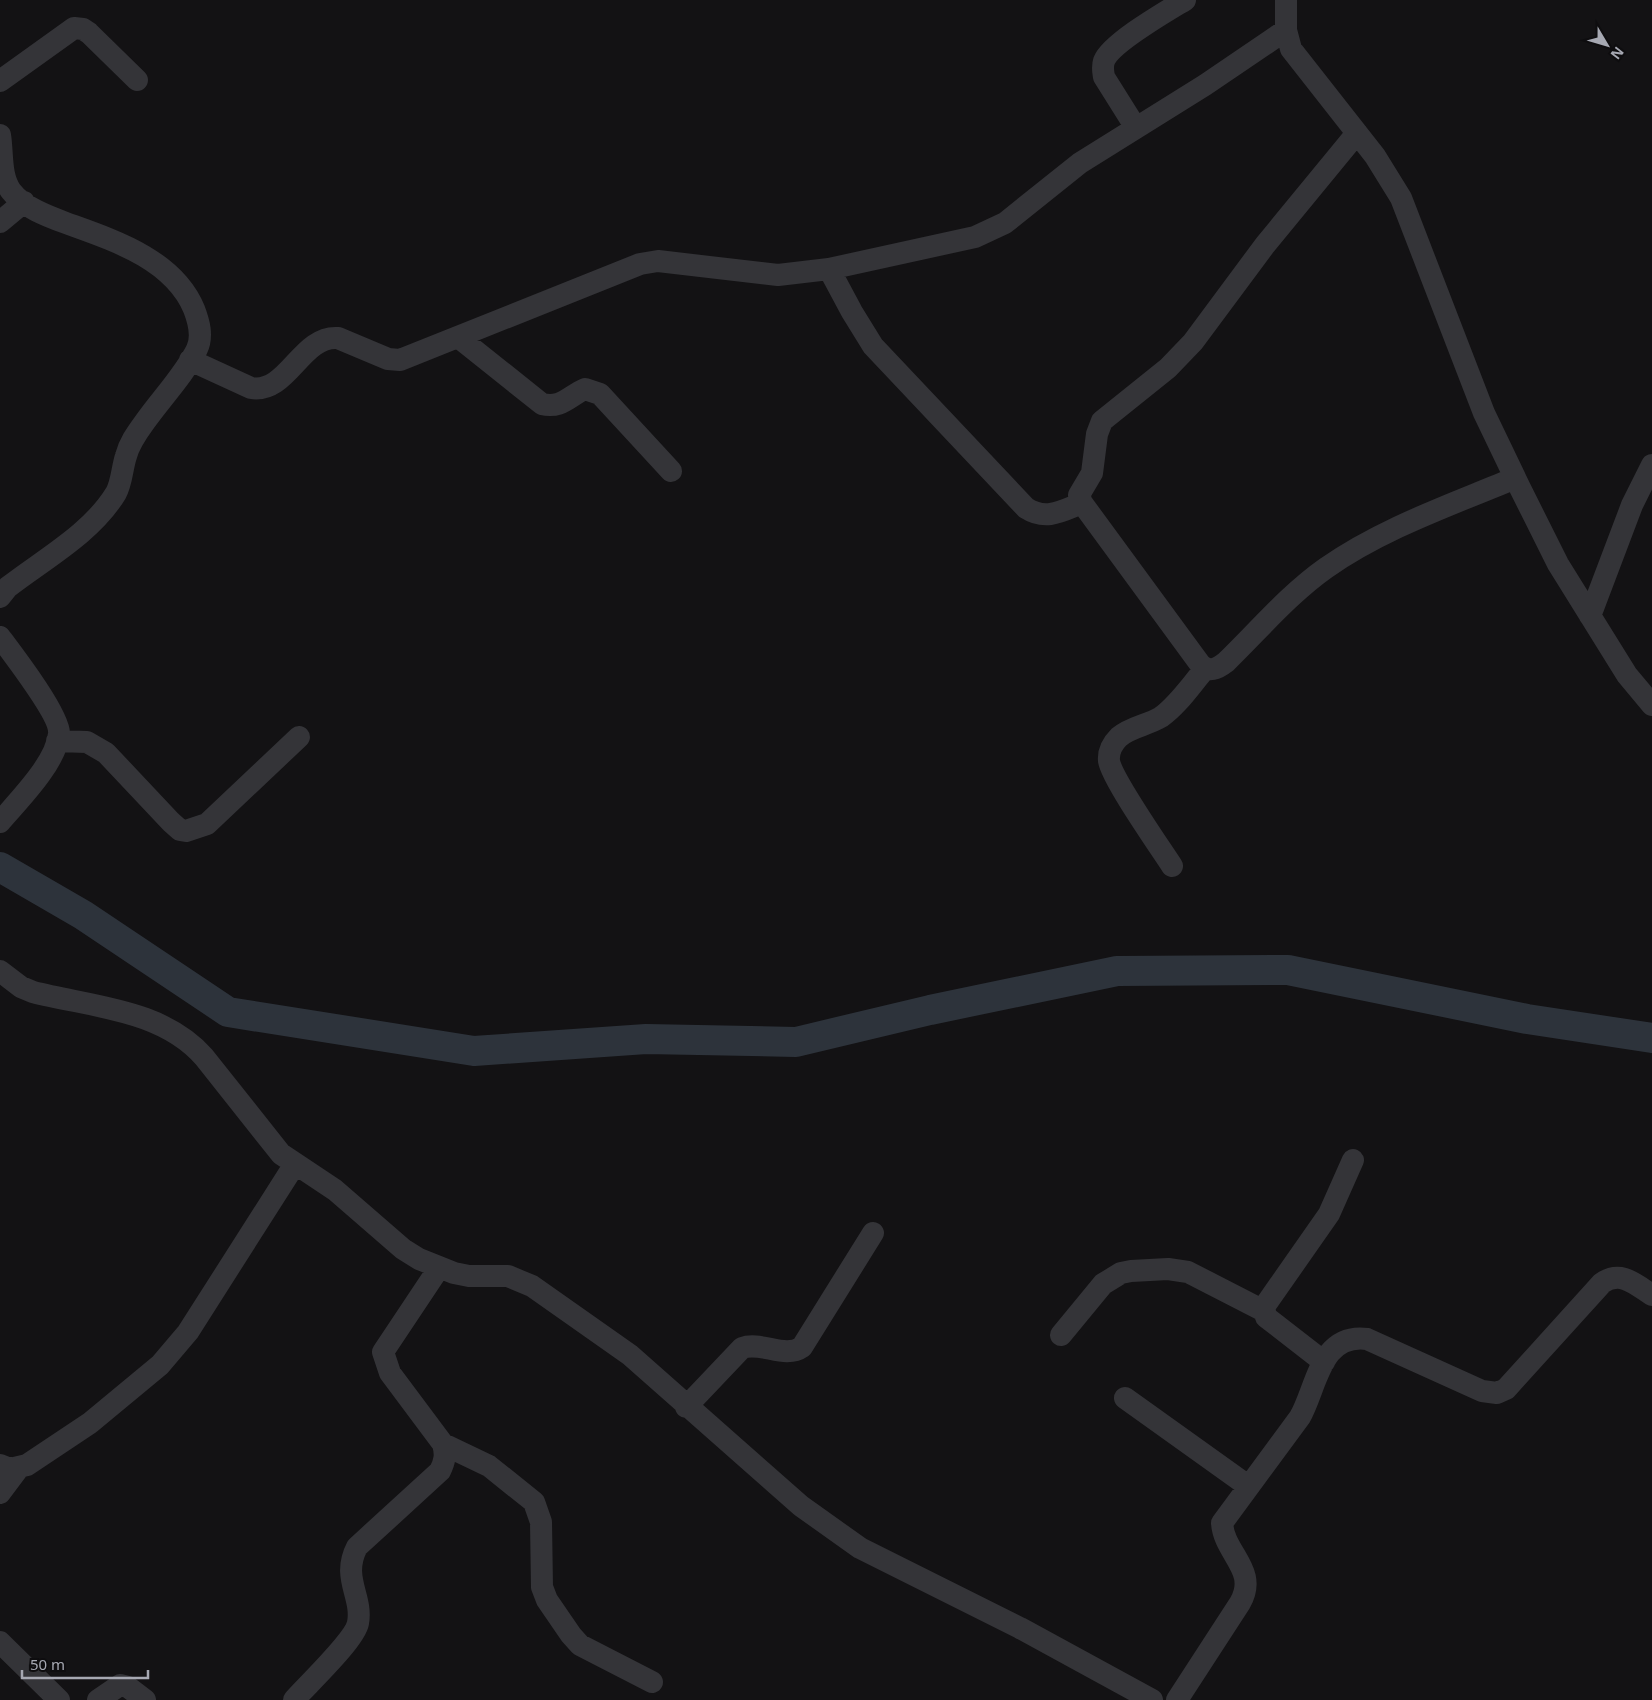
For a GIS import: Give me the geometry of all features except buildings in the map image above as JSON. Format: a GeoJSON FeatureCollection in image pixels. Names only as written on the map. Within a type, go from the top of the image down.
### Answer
{"type":"FeatureCollection","features":[{"type":"Feature","properties":{"kind":"street"},"geometry":{"type":"LineString","coordinates":[[1136,128],[1104,76],[1102,67],[1104,60],[1118,44],[1185,0]]}},
{"type":"Feature","properties":{"kind":"street"},"geometry":{"type":"LineString","coordinates":[[1286,0],[1286,30],[1291,49],[1387,173],[1401,198],[1484,413],[1558,564],[1627,675],[1652,705]]}},
{"type":"Feature","properties":{"kind":"street"},"geometry":{"type":"LineString","coordinates":[[0,81],[74,28],[82,29],[89,33],[137,80]]}},
{"type":"Feature","properties":{"kind":"street"},"geometry":{"type":"LineString","coordinates":[[190,360],[251,388],[258,389],[274,382],[318,342],[330,338],[338,338],[388,359],[400,360],[640,264],[658,261],[778,275],[829,268],[975,237],[1005,223],[1080,162],[1206,85],[1286,30]]}},
{"type":"Feature","properties":{"kind":"street"},"geometry":{"type":"LineString","coordinates":[[1205,669],[1082,503],[1079,494],[1092,473],[1102,421],[1168,368],[1193,342],[1265,245],[1357,134]]}},
{"type":"Feature","properties":{"kind":"street"},"geometry":{"type":"LineString","coordinates":[[0,135],[5,179],[15,196],[43,214],[114,241],[140,254],[180,284],[191,303],[200,330],[197,349],[133,438],[125,458],[117,491],[108,504],[90,523],[8,587],[0,597]]}},
{"type":"Feature","properties":{"kind":"street"},"geometry":{"type":"LineString","coordinates":[[0,222],[24,202]]}},
{"type":"Feature","properties":{"kind":"street"},"geometry":{"type":"LineString","coordinates":[[829,268],[852,312],[873,346],[1026,508],[1043,516],[1055,514],[1082,503]]}},
{"type":"Feature","properties":{"kind":"street"},"geometry":{"type":"LineString","coordinates":[[458,337],[542,404],[552,406],[562,404],[585,389],[600,394],[671,471]]}},
{"type":"Feature","properties":{"kind":"street"},"geometry":{"type":"LineString","coordinates":[[1590,616],[1632,505],[1652,465]]}},
{"type":"Feature","properties":{"kind":"street"},"geometry":{"type":"LineString","coordinates":[[1172,866],[1119,782],[1109,762],[1109,752],[1113,743],[1121,735],[1159,718],[1171,709],[1205,669],[1218,668],[1226,662],[1302,589],[1335,563],[1386,533],[1515,478]]}},
{"type":"Feature","properties":{"kind":"street"},"geometry":{"type":"LineString","coordinates":[[0,637],[54,714],[60,733],[50,758],[1,821]]}},
{"type":"Feature","properties":{"kind":"street"},"geometry":{"type":"LineString","coordinates":[[57,741],[87,742],[106,753],[171,822],[180,830],[186,831],[207,824],[299,737]]}},
{"type":"Feature","properties":{"kind":"street"},"geometry":{"type":"LineString","coordinates":[[0,971],[21,987],[33,992],[142,1017],[174,1030],[193,1044],[272,1146],[295,1164],[335,1190],[403,1249],[440,1268],[469,1276],[508,1276],[532,1286],[630,1355],[686,1407],[801,1506],[860,1548],[1020,1628],[1152,1700]]}},
{"type":"Feature","properties":{"kind":"street"},"geometry":{"type":"LineString","coordinates":[[1324,1362],[1266,1317],[1264,1311],[1268,1300],[1329,1214],[1353,1160]]}},
{"type":"Feature","properties":{"kind":"street"},"geometry":{"type":"LineString","coordinates":[[0,1493],[9,1467],[90,1423],[171,1354],[188,1332],[295,1164]]}},
{"type":"Feature","properties":{"kind":"street"},"geometry":{"type":"LineString","coordinates":[[686,1407],[742,1348],[749,1345],[787,1351],[802,1348],[874,1233]]}},
{"type":"Feature","properties":{"kind":"street"},"geometry":{"type":"LineString","coordinates":[[294,1700],[355,1631],[358,1614],[350,1564],[357,1547],[440,1471],[446,1454],[443,1444],[390,1373],[383,1352],[440,1268]]}},
{"type":"Feature","properties":{"kind":"street"},"geometry":{"type":"LineString","coordinates":[[1061,1335],[1102,1284],[1121,1273],[1131,1271],[1168,1269],[1188,1272],[1264,1311]]}},
{"type":"Feature","properties":{"kind":"street"},"geometry":{"type":"LineString","coordinates":[[1177,1700],[1245,1594],[1247,1587],[1245,1576],[1224,1534],[1222,1523],[1300,1417],[1309,1400],[1318,1370],[1329,1354],[1352,1339],[1367,1339],[1482,1391],[1497,1393],[1506,1389],[1602,1283],[1610,1278],[1620,1276],[1652,1295]]}},
{"type":"Feature","properties":{"kind":"street"},"geometry":{"type":"LineString","coordinates":[[1125,1398],[1248,1486]]}},
{"type":"Feature","properties":{"kind":"street"},"geometry":{"type":"LineString","coordinates":[[443,1444],[490,1466],[534,1502],[541,1522],[542,1587],[547,1600],[580,1645],[652,1682]]}},
{"type":"Feature","properties":{"kind":"street"},"geometry":{"type":"LineString","coordinates":[[0,1642],[59,1700]]}},
{"type":"Feature","properties":{"kind":"street"},"geometry":{"type":"LineString","coordinates":[[98,1700],[120,1684],[128,1687],[145,1700]]}},
{"type":"Feature","properties":{"kind":"waterway"},"geometry":{"type":"LineString","coordinates":[[0,867],[83,915],[228,1012],[474,1051],[646,1039],[796,1042],[930,1010],[1117,971],[1288,970],[1527,1019],[1652,1038]]}}]}
